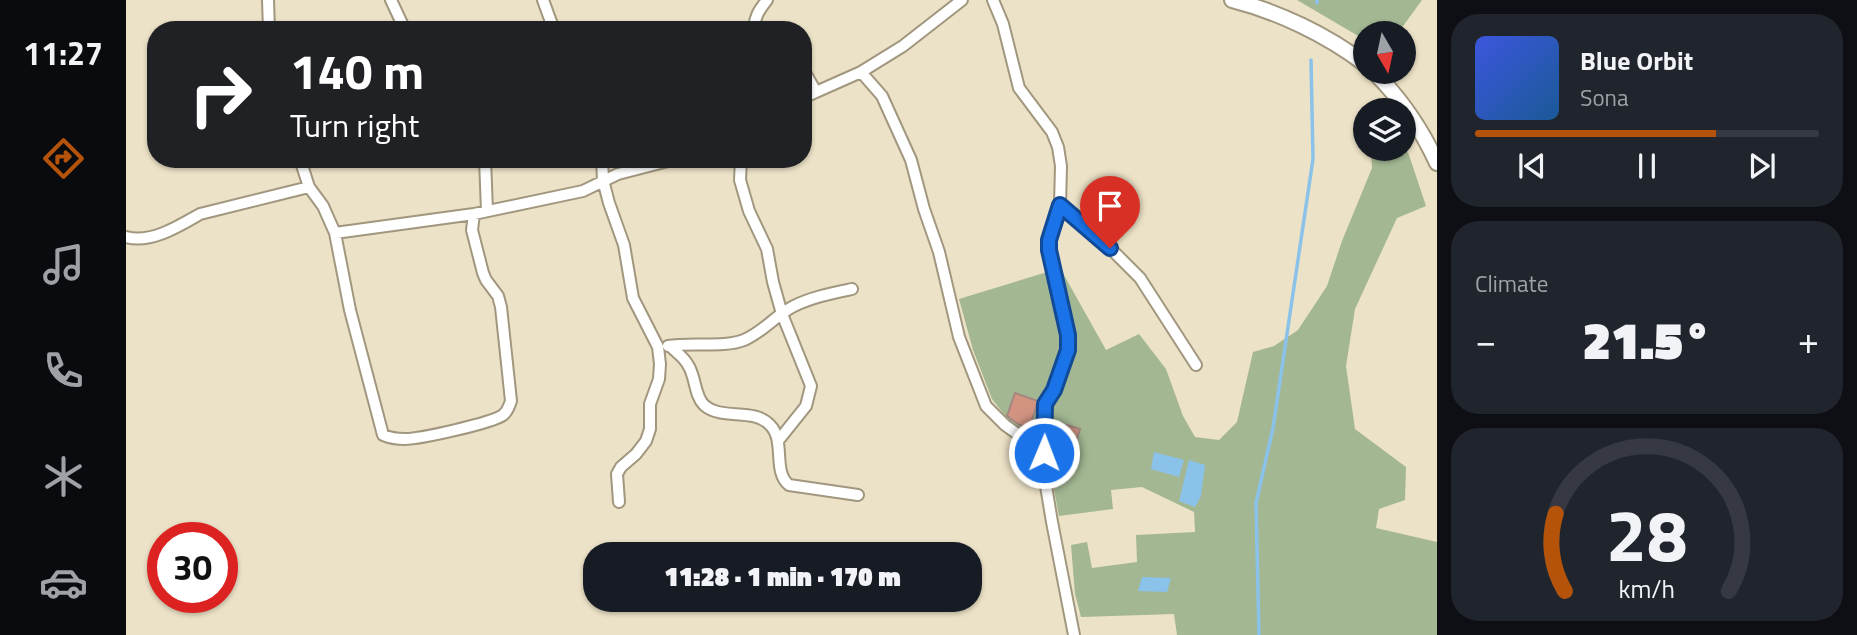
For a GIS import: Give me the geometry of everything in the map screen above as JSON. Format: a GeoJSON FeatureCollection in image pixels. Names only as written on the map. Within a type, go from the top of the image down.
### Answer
{"type":"FeatureCollection","features":[{"type":"Feature","properties":{"kind":"street"},"geometry":{"type":"LineString","coordinates":[[268,0],[268,21]]}},
{"type":"Feature","properties":{"kind":"street"},"geometry":{"type":"LineString","coordinates":[[391,0],[401,21]]}},
{"type":"Feature","properties":{"kind":"street"},"geometry":{"type":"LineString","coordinates":[[543,0],[551,21]]}},
{"type":"Feature","properties":{"kind":"street"},"geometry":{"type":"LineString","coordinates":[[754,21],[767,0]]}},
{"type":"Feature","properties":{"kind":"street"},"geometry":{"type":"LineString","coordinates":[[812,94],[861,72],[903,46],[962,0]]}},
{"type":"Feature","properties":{"kind":"street"},"geometry":{"type":"LineString","coordinates":[[993,0],[1003,24],[1020,88],[1052,132],[1058,146],[1061,166],[1060,205],[1049,240],[1049,250],[1068,335],[1068,350],[1054,390],[1045,404],[1044,453],[1050,512],[1074,635]]}},
{"type":"Feature","properties":{"kind":"street"},"geometry":{"type":"LineString","coordinates":[[1232,0],[1286,19],[1353,55]]}},
{"type":"Feature","properties":{"kind":"street"},"geometry":{"type":"LineString","coordinates":[[861,72],[882,96],[911,160],[939,251],[959,337],[986,406],[1006,425],[1044,453]]}},
{"type":"Feature","properties":{"kind":"street"},"geometry":{"type":"LineString","coordinates":[[1386,84],[1413,118],[1437,163]]}},
{"type":"Feature","properties":{"kind":"street"},"geometry":{"type":"LineString","coordinates":[[812,85],[816,92]]}},
{"type":"Feature","properties":{"kind":"street"},"geometry":{"type":"LineString","coordinates":[[303,168],[309,187],[323,206],[335,233],[350,310],[383,435],[401,439],[415,438],[500,417],[507,411],[511,401],[501,307],[498,296],[483,273],[472,230],[474,214]]}},
{"type":"Feature","properties":{"kind":"street"},"geometry":{"type":"LineString","coordinates":[[485,168],[487,211]]}},
{"type":"Feature","properties":{"kind":"street"},"geometry":{"type":"LineString","coordinates":[[602,168],[609,203],[624,246],[633,298],[664,346],[689,365],[703,404],[728,414],[762,419],[772,426],[778,441],[782,473],[789,485],[858,495]]}},
{"type":"Feature","properties":{"kind":"street"},"geometry":{"type":"LineString","coordinates":[[335,233],[474,214],[583,191],[618,174],[641,168]]}},
{"type":"Feature","properties":{"kind":"street"},"geometry":{"type":"LineString","coordinates":[[741,168],[740,180],[749,211],[767,249],[782,314],[811,386],[806,406],[778,441]]}},
{"type":"Feature","properties":{"kind":"street"},"geometry":{"type":"LineString","coordinates":[[126,237],[133,239],[157,235],[200,214],[309,187]]}},
{"type":"Feature","properties":{"kind":"street"},"geometry":{"type":"LineString","coordinates":[[1060,205],[1140,278],[1196,365]]}},
{"type":"Feature","properties":{"kind":"street"},"geometry":{"type":"LineString","coordinates":[[664,346],[728,344],[745,340],[794,306],[852,289]]}},
{"type":"Feature","properties":{"kind":"street"},"geometry":{"type":"LineString","coordinates":[[619,502],[617,474],[646,441],[650,429],[650,404],[659,379],[664,346]]}},
{"type":"Feature","properties":{"kind":"green space"},"geometry":{"type":"Polygon","coordinates":[[[1297,0],[1422,0],[1407,21],[1353,21],[1353,33],[1297,0]]]}},
{"type":"Feature","properties":{"kind":"green space"},"geometry":{"type":"Polygon","coordinates":[[[1372,161],[1411,161],[1426,206],[1397,218],[1355,309],[1346,366],[1355,429],[1406,467],[1405,500],[1379,509],[1376,528],[1437,542],[1437,635],[1177,635],[1174,614],[1081,617],[1075,594],[1071,545],[1087,542],[1092,568],[1137,562],[1136,535],[1195,532],[1194,512],[1142,487],[1111,490],[1113,509],[1059,516],[1048,458],[1040,444],[1013,426],[992,399],[973,350],[959,299],[1060,268],[1106,350],[1139,334],[1166,369],[1183,416],[1195,437],[1219,440],[1237,422],[1253,352],[1274,346],[1298,330],[1327,286],[1372,168],[1372,161]]]}},
{"type":"Feature","properties":{"kind":"water"},"geometry":{"type":"Polygon","coordinates":[[[1154,452],[1184,460],[1179,477],[1151,469],[1154,452]]]}},
{"type":"Feature","properties":{"kind":"water"},"geometry":{"type":"Polygon","coordinates":[[[1189,460],[1205,465],[1201,496],[1195,507],[1179,501],[1189,460]]]}},
{"type":"Feature","properties":{"kind":"water"},"geometry":{"type":"Polygon","coordinates":[[[1142,577],[1171,578],[1167,592],[1138,591],[1142,577]]]}},
{"type":"Feature","properties":{"kind":"building"},"geometry":{"type":"Polygon","coordinates":[[[1015,393],[1038,401],[1029,429],[1007,416],[1015,393]]]}},
{"type":"Feature","properties":{"kind":"building"},"geometry":{"type":"Polygon","coordinates":[[[1060,423],[1080,429],[1074,448],[1054,442],[1060,423]]]}},
{"type":"Feature","properties":{"kind":"waterway"},"geometry":{"type":"LineString","coordinates":[[1259,635],[1256,503],[1273,428],[1313,159],[1311,60]]}},
{"type":"Feature","properties":{"kind":"route"},"geometry":{"type":"LineString","coordinates":[[1044,453],[1045,404],[1054,390],[1068,350],[1068,335],[1049,250],[1049,240],[1060,205],[1110,248]]}}]}
